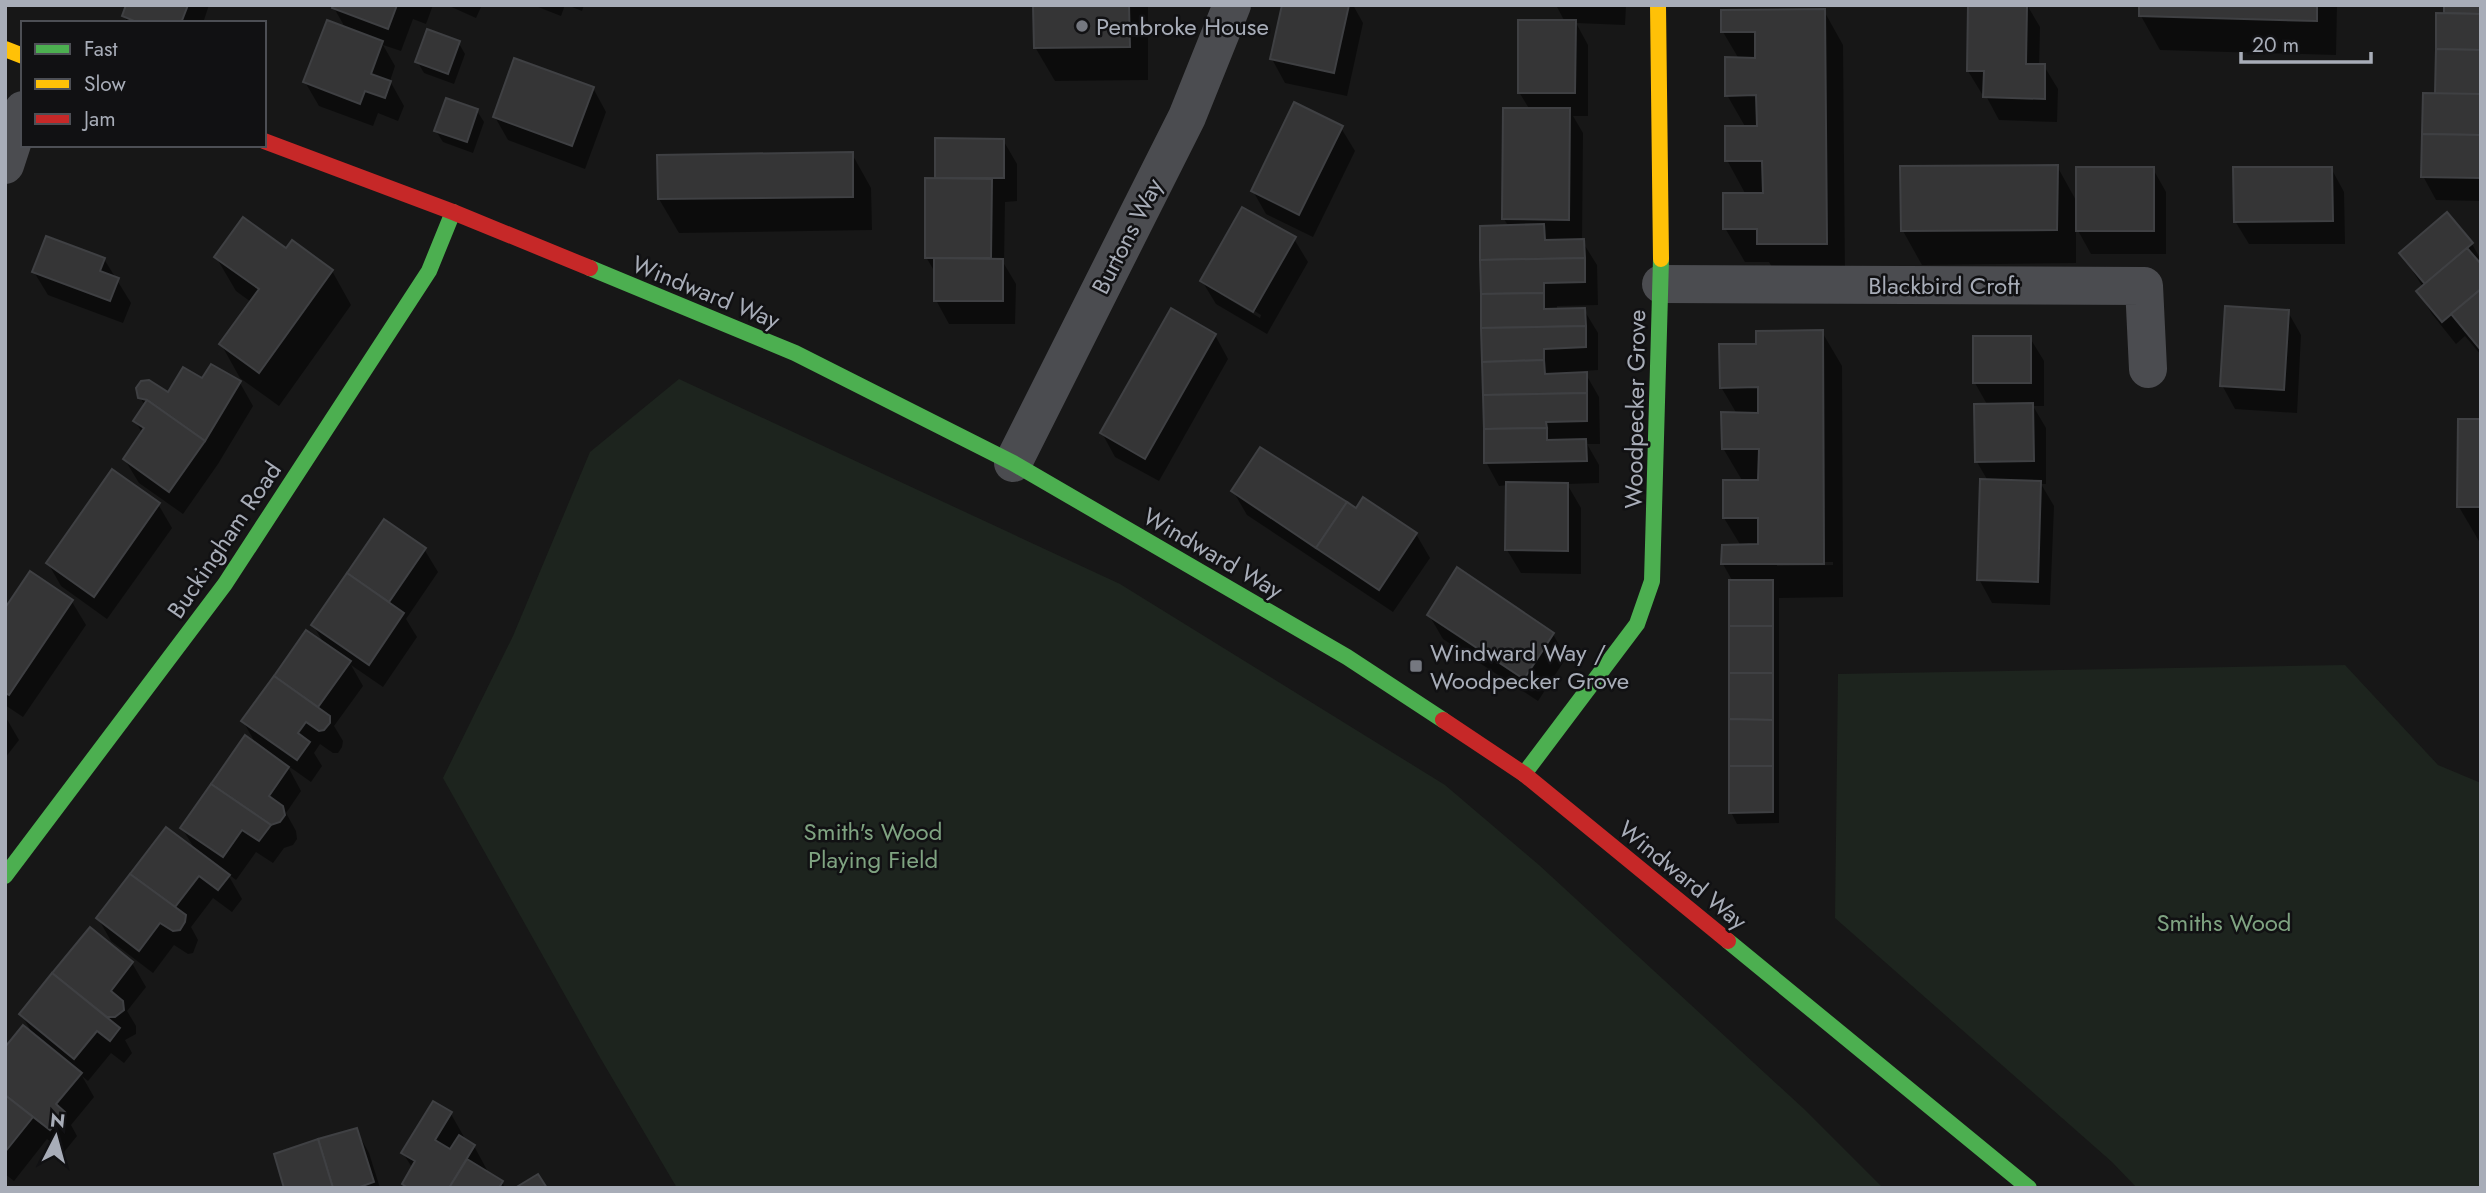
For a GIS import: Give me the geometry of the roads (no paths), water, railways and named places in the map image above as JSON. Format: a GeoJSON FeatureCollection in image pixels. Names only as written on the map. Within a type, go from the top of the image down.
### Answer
{"type":"FeatureCollection","features":[{"type":"Feature","properties":{"kind":"street","name":"Burtons Way"},"geometry":{"type":"LineString","coordinates":[[1013,463],[1187,117],[1233,5]]}},
{"type":"Feature","properties":{"kind":"street","name":"Woodpecker Grove"},"geometry":{"type":"LineString","coordinates":[[1524,774],[1637,624],[1652,581],[1661,284],[1658,5]]}},
{"type":"Feature","properties":{"kind":"street"},"geometry":{"type":"LineString","coordinates":[[5,165],[21,116]]}},
{"type":"Feature","properties":{"kind":"street","name":"Windward Way"},"geometry":{"type":"LineString","coordinates":[[266,142],[453,212],[795,354],[1013,463],[1347,657],[1524,774],[2029,1188]]}},
{"type":"Feature","properties":{"kind":"street","name":"Buckingham Road"},"geometry":{"type":"LineString","coordinates":[[5,876],[225,584],[429,271],[453,212]]}},
{"type":"Feature","properties":{"kind":"street","name":"Blackbird Croft"},"geometry":{"type":"LineString","coordinates":[[1661,284],[2144,286],[2148,369]]}},
{"type":"Feature","properties":{"kind":"place","name":"Pembroke House"},"geometry":{"type":"Point","coordinates":[1082,26]}},
{"type":"Feature","properties":{"kind":"place","name":"Windward Way / Woodpecker Grove"},"geometry":{"type":"Point","coordinates":[1416,666]}},
{"type":"Feature","properties":{"kind":"park label","name":"Smith's Wood Playing Field"},"geometry":{"type":"Point","coordinates":[873,845]}},
{"type":"Feature","properties":{"kind":"park label","name":"Smiths Wood"},"geometry":{"type":"Point","coordinates":[2224,922]}}]}
